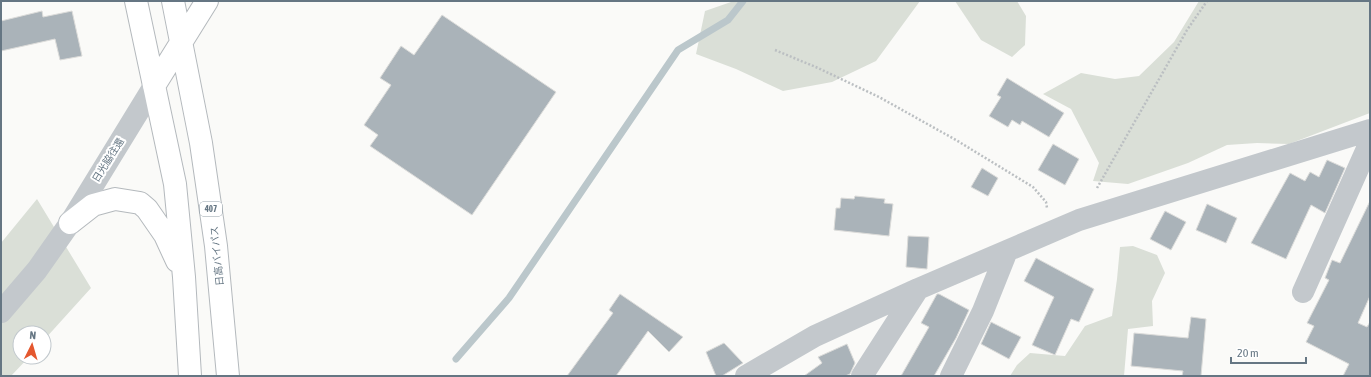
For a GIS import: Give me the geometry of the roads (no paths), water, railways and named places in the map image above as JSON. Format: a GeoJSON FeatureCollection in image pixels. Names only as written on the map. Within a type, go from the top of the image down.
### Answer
{"type":"FeatureCollection","features":[{"type":"Feature","properties":{"kind":"highway"},"geometry":{"type":"LineString","coordinates":[[136,1],[175,184],[184,277],[190,376]]}},
{"type":"Feature","properties":{"kind":"highway","name":"407"},"geometry":{"type":"LineString","coordinates":[[173,1],[181,43]]}},
{"type":"Feature","properties":{"kind":"highway","name":"日光脇往還"},"geometry":{"type":"LineString","coordinates":[[154,86],[207,1]]}},
{"type":"Feature","properties":{"kind":"highway","name":"日高バイパス"},"geometry":{"type":"LineString","coordinates":[[181,43],[202,143],[215,238],[228,376]]}},
{"type":"Feature","properties":{"kind":"highway"},"geometry":{"type":"LineString","coordinates":[[70,223],[94,205],[115,199],[140,203],[147,209],[165,235],[184,277]]}},
{"type":"Feature","properties":{"kind":"street","name":"日光脇往還"},"geometry":{"type":"LineString","coordinates":[[1,312],[37,270],[70,223],[154,86]]}},
{"type":"Feature","properties":{"kind":"street"},"geometry":{"type":"LineString","coordinates":[[746,376],[815,336],[918,289],[1079,220],[1370,130]]}},
{"type":"Feature","properties":{"kind":"street"},"geometry":{"type":"LineString","coordinates":[[1303,292],[1370,142]]}},
{"type":"Feature","properties":{"kind":"street"},"geometry":{"type":"LineString","coordinates":[[951,376],[983,311],[1007,251]]}},
{"type":"Feature","properties":{"kind":"street"},"geometry":{"type":"LineString","coordinates":[[862,376],[918,289]]}},
{"type":"Feature","properties":{"kind":"waterway"},"geometry":{"type":"LineString","coordinates":[[456,359],[509,298],[678,50],[728,20],[743,1]]}}]}
